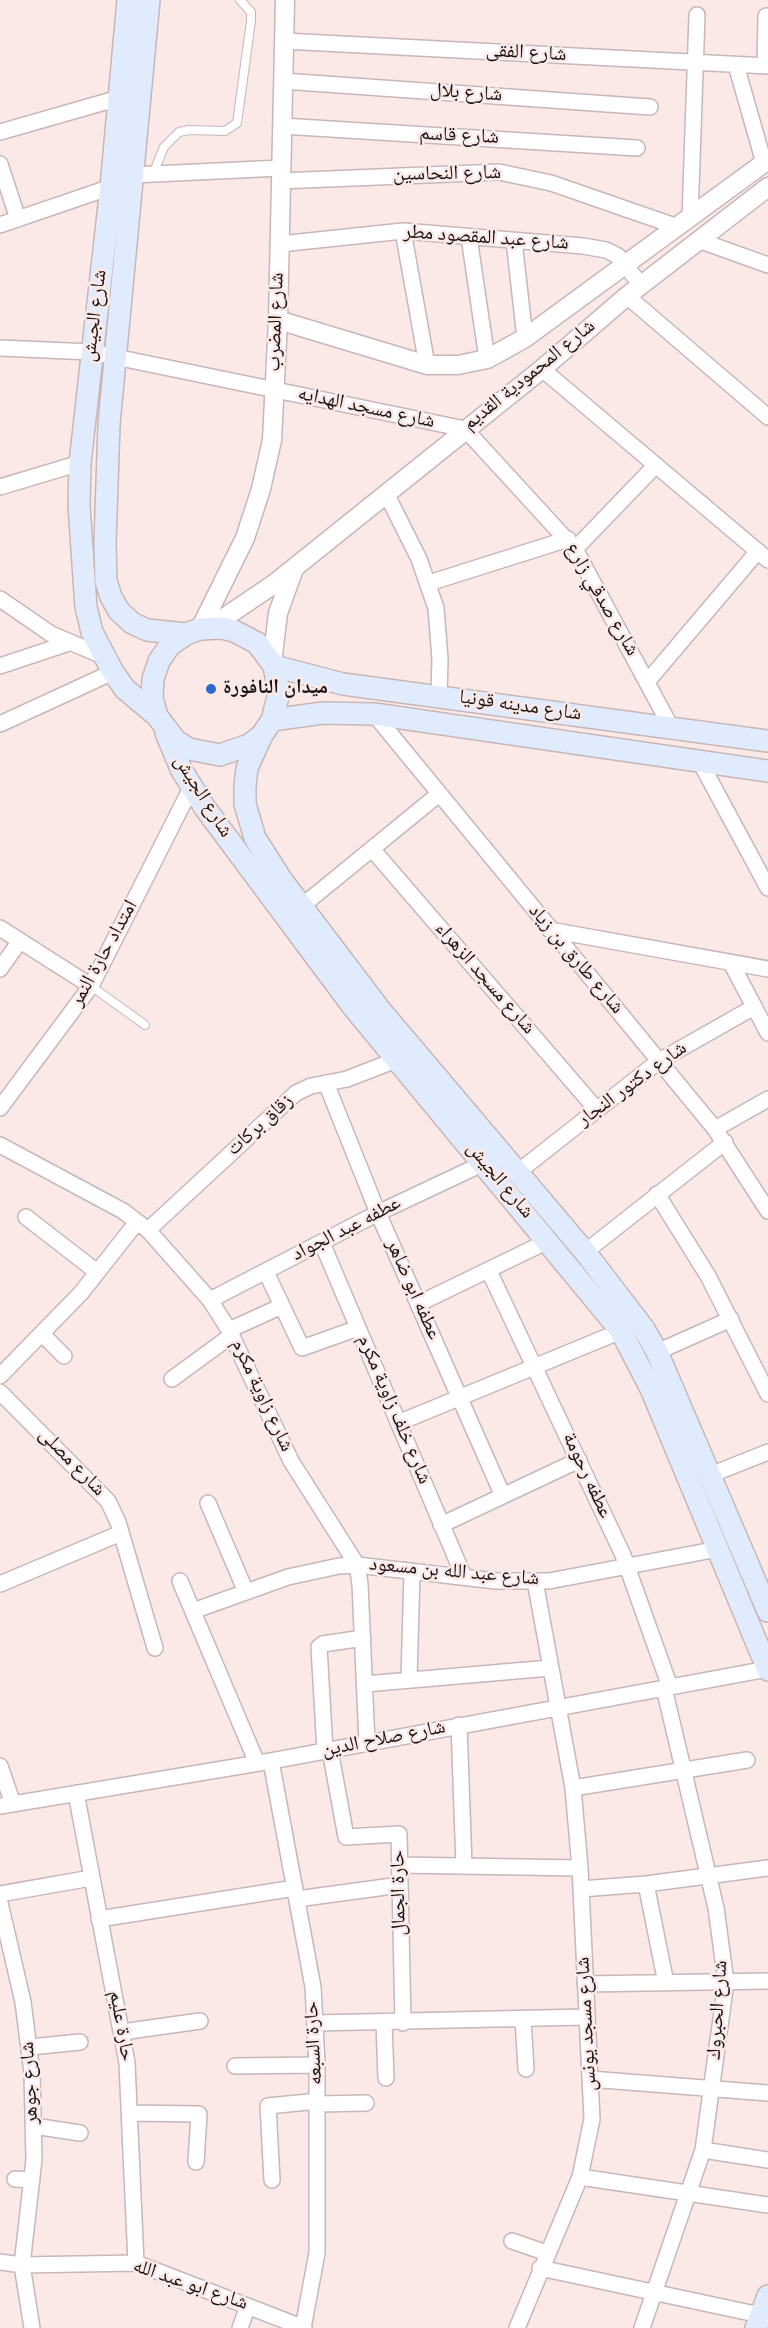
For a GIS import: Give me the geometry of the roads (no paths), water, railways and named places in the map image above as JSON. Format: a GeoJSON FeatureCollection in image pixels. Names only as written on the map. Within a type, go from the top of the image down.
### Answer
{"type":"FeatureCollection","features":[{"type":"Feature","properties":{"kind":"main road","name":"شارع الجيش"},"geometry":{"type":"LineString","coordinates":[[128,0],[111,187],[80,463],[79,506],[86,607],[92,632],[108,664],[133,696],[161,723],[191,788],[354,1008],[396,1060],[518,1172],[633,1314],[657,1352],[768,1611]]}},
{"type":"Feature","properties":{"kind":"main road","name":"شارع الجيش"},"geometry":{"type":"LineString","coordinates":[[149,0],[143,175],[116,357],[109,424],[106,581],[119,611],[132,622],[147,630],[198,630]]}},
{"type":"Feature","properties":{"kind":"main road"},"geometry":{"type":"LineString","coordinates":[[222,628],[246,635],[257,643],[273,664],[279,693],[267,728],[235,752],[220,755],[189,749],[161,723],[152,698],[153,679],[159,661],[170,645],[198,630],[222,628]]}},
{"type":"Feature","properties":{"kind":"main road","name":"شارع مدينه قونيا"},"geometry":{"type":"LineString","coordinates":[[273,664],[343,684],[768,741]]}},
{"type":"Feature","properties":{"kind":"main road","name":"شارع مدينه قونيا"},"geometry":{"type":"LineString","coordinates":[[267,728],[323,713],[374,714],[768,771]]}},
{"type":"Feature","properties":{"kind":"main road","name":"شارع الجيش"},"geometry":{"type":"LineString","coordinates":[[267,728],[253,752],[246,777],[245,804],[255,838],[452,1111],[484,1163],[621,1331],[651,1389],[768,1670]]}},
{"type":"Feature","properties":{"kind":"street","name":"شارع المضرب"},"geometry":{"type":"LineString","coordinates":[[198,630],[245,538],[261,489],[272,440],[278,320],[285,0]]}},
{"type":"Feature","properties":{"kind":"street"},"geometry":{"type":"LineString","coordinates":[[684,223],[696,63],[697,15]]}},
{"type":"Feature","properties":{"kind":"street"},"geometry":{"type":"LineString","coordinates":[[766,16],[767,66]]}},
{"type":"Feature","properties":{"kind":"street","name":"شارع الفقى"},"geometry":{"type":"LineString","coordinates":[[284,41],[767,66]]}},
{"type":"Feature","properties":{"kind":"street"},"geometry":{"type":"LineString","coordinates":[[736,65],[766,162]]}},
{"type":"Feature","properties":{"kind":"street","name":"شارع بلال"},"geometry":{"type":"LineString","coordinates":[[283,81],[650,107]]}},
{"type":"Feature","properties":{"kind":"street"},"geometry":{"type":"LineString","coordinates":[[0,132],[119,98]]}},
{"type":"Feature","properties":{"kind":"street","name":"شارع قاسم"},"geometry":{"type":"LineString","coordinates":[[282,126],[637,148]]}},
{"type":"Feature","properties":{"kind":"street","name":"شارع المحمودية القديم"},"geometry":{"type":"LineString","coordinates":[[278,320],[427,365],[458,365],[487,359],[525,338],[766,162]]}},
{"type":"Feature","properties":{"kind":"street"},"geometry":{"type":"LineString","coordinates":[[0,164],[18,219]]}},
{"type":"Feature","properties":{"kind":"street","name":"شارع النحاسين"},"geometry":{"type":"LineString","coordinates":[[143,175],[499,172],[551,183],[684,223]]}},
{"type":"Feature","properties":{"kind":"street"},"geometry":{"type":"LineString","coordinates":[[0,225],[111,187]]}},
{"type":"Feature","properties":{"kind":"street","name":"شارع المحمودية القديم"},"geometry":{"type":"LineString","coordinates":[[198,630],[253,599],[542,369],[634,290],[768,187]]}},
{"type":"Feature","properties":{"kind":"street"},"geometry":{"type":"LineString","coordinates":[[403,231],[427,365]]}},
{"type":"Feature","properties":{"kind":"street","name":"شارع عبد المقصود مطر"},"geometry":{"type":"LineString","coordinates":[[280,244],[403,231],[606,250],[618,256],[626,265],[634,290],[768,417]]}},
{"type":"Feature","properties":{"kind":"street"},"geometry":{"type":"LineString","coordinates":[[469,237],[487,359]]}},
{"type":"Feature","properties":{"kind":"street"},"geometry":{"type":"LineString","coordinates":[[698,240],[768,265]]}},
{"type":"Feature","properties":{"kind":"street"},"geometry":{"type":"LineString","coordinates":[[514,241],[525,338]]}},
{"type":"Feature","properties":{"kind":"street","name":"شارع مسجد الهدايه"},"geometry":{"type":"LineString","coordinates":[[0,348],[91,352],[465,429]]}},
{"type":"Feature","properties":{"kind":"street"},"geometry":{"type":"LineString","coordinates":[[542,369],[763,555],[647,682]]}},
{"type":"Feature","properties":{"kind":"street","name":"شارع صدقي زارع"},"geometry":{"type":"LineString","coordinates":[[465,429],[572,544],[672,729]]}},
{"type":"Feature","properties":{"kind":"street"},"geometry":{"type":"LineString","coordinates":[[0,487],[80,463]]}},
{"type":"Feature","properties":{"kind":"street"},"geometry":{"type":"LineString","coordinates":[[429,583],[572,544],[656,465]]}},
{"type":"Feature","properties":{"kind":"street"},"geometry":{"type":"LineString","coordinates":[[386,493],[429,583],[439,633],[439,696]]}},
{"type":"Feature","properties":{"kind":"street"},"geometry":{"type":"LineString","coordinates":[[273,664],[278,613],[294,567]]}},
{"type":"Feature","properties":{"kind":"street"},"geometry":{"type":"LineString","coordinates":[[0,600],[32,622],[108,664]]}},
{"type":"Feature","properties":{"kind":"street"},"geometry":{"type":"LineString","coordinates":[[0,666],[69,643]]}},
{"type":"Feature","properties":{"kind":"street"},"geometry":{"type":"LineString","coordinates":[[0,724],[108,664]]}},
{"type":"Feature","properties":{"kind":"street","name":"شارع طارق بن زياد"},"geometry":{"type":"LineString","coordinates":[[374,714],[715,1129],[768,1211]]}},
{"type":"Feature","properties":{"kind":"street"},"geometry":{"type":"LineString","coordinates":[[699,760],[768,888]]}},
{"type":"Feature","properties":{"kind":"street","name":"امتداد حارة النمر"},"geometry":{"type":"LineString","coordinates":[[0,1108],[91,986],[191,788]]}},
{"type":"Feature","properties":{"kind":"street"},"geometry":{"type":"LineString","coordinates":[[302,906],[439,794]]}},
{"type":"Feature","properties":{"kind":"street","name":"شارع مسجد الزهراء"},"geometry":{"type":"LineString","coordinates":[[372,849],[597,1110]]}},
{"type":"Feature","properties":{"kind":"street"},"geometry":{"type":"LineString","coordinates":[[0,928],[91,986]]}},
{"type":"Feature","properties":{"kind":"street"},"geometry":{"type":"LineString","coordinates":[[550,930],[768,969]]}},
{"type":"Feature","properties":{"kind":"street"},"geometry":{"type":"LineString","coordinates":[[0,969],[20,941]]}},
{"type":"Feature","properties":{"kind":"street"},"geometry":{"type":"LineString","coordinates":[[730,963],[768,1033]]}},
{"type":"Feature","properties":{"kind":"street","name":"شارع دكتور النجار"},"geometry":{"type":"LineString","coordinates":[[518,1172],[659,1061],[754,1007]]}},
{"type":"Feature","properties":{"kind":"street","name":"زقاق بركات"},"geometry":{"type":"LineString","coordinates":[[0,1377],[142,1226],[289,1099],[303,1089],[346,1079],[396,1060]]}},
{"type":"Feature","properties":{"kind":"street","name":"عطفه ابو ضاهر"},"geometry":{"type":"LineString","coordinates":[[326,1083],[378,1213],[502,1496]]}},
{"type":"Feature","properties":{"kind":"street"},"geometry":{"type":"LineString","coordinates":[[715,1129],[768,1099]]}},
{"type":"Feature","properties":{"kind":"street"},"geometry":{"type":"LineString","coordinates":[[585,1252],[725,1142]]}},
{"type":"Feature","properties":{"kind":"street","name":"شارع زاوية مكرم"},"geometry":{"type":"LineString","coordinates":[[0,1145],[123,1211],[142,1226],[210,1300],[231,1333],[291,1461],[357,1565],[363,1638],[367,1743]]}},
{"type":"Feature","properties":{"kind":"street","name":"عطفه عبد الجواد"},"geometry":{"type":"LineString","coordinates":[[210,1300],[378,1213],[484,1163]]}},
{"type":"Feature","properties":{"kind":"street"},"geometry":{"type":"LineString","coordinates":[[657,1194],[731,1318],[768,1394]]}},
{"type":"Feature","properties":{"kind":"street"},"geometry":{"type":"LineString","coordinates":[[26,1216],[98,1272]]}},
{"type":"Feature","properties":{"kind":"street"},"geometry":{"type":"LineString","coordinates":[[418,1304],[548,1241]]}},
{"type":"Feature","properties":{"kind":"street","name":"شارع خلف زاوية مكرم"},"geometry":{"type":"LineString","coordinates":[[322,1243],[464,1577]]}},
{"type":"Feature","properties":{"kind":"street","name":"عطفه رحومة"},"geometry":{"type":"LineString","coordinates":[[489,1271],[628,1568],[667,1688]]}},
{"type":"Feature","properties":{"kind":"street"},"geometry":{"type":"LineString","coordinates":[[266,1272],[302,1348],[358,1328]]}},
{"type":"Feature","properties":{"kind":"street"},"geometry":{"type":"LineString","coordinates":[[172,1379],[231,1333],[282,1306]]}},
{"type":"Feature","properties":{"kind":"street"},"geometry":{"type":"LineString","coordinates":[[657,1352],[731,1318]]}},
{"type":"Feature","properties":{"kind":"street"},"geometry":{"type":"LineString","coordinates":[[398,1422],[621,1331]]}},
{"type":"Feature","properties":{"kind":"street"},"geometry":{"type":"LineString","coordinates":[[42,1334],[64,1356]]}},
{"type":"Feature","properties":{"kind":"street","name":"شارع مصلى"},"geometry":{"type":"LineString","coordinates":[[0,1392],[101,1492],[114,1511],[155,1648]]}},
{"type":"Feature","properties":{"kind":"street"},"geometry":{"type":"LineString","coordinates":[[0,1413],[14,1405]]}},
{"type":"Feature","properties":{"kind":"street"},"geometry":{"type":"LineString","coordinates":[[710,1475],[768,1452]]}},
{"type":"Feature","properties":{"kind":"street"},"geometry":{"type":"LineString","coordinates":[[441,1525],[579,1460]]}},
{"type":"Feature","properties":{"kind":"street"},"geometry":{"type":"LineString","coordinates":[[208,1503],[246,1592]]}},
{"type":"Feature","properties":{"kind":"street"},"geometry":{"type":"LineString","coordinates":[[0,1584],[121,1533]]}},
{"type":"Feature","properties":{"kind":"street","name":"شارع عبد الله بن مسعود"},"geometry":{"type":"LineString","coordinates":[[193,1611],[304,1572],[357,1565],[464,1577],[535,1581],[575,1578],[718,1549]]}},
{"type":"Feature","properties":{"kind":"street"},"geometry":{"type":"LineString","coordinates":[[409,1680],[412,1572]]}},
{"type":"Feature","properties":{"kind":"street","name":"حارة السبعه"},"geometry":{"type":"LineString","coordinates":[[180,1581],[264,1762],[296,1894],[313,1987],[318,2103],[317,2253],[303,2328]]}},
{"type":"Feature","properties":{"kind":"street","name":"شارع مسجد يونس"},"geometry":{"type":"LineString","coordinates":[[517,2328],[540,2268],[580,2177],[592,2119],[580,1868],[573,1788],[535,1581]]}},
{"type":"Feature","properties":{"kind":"street"},"geometry":{"type":"LineString","coordinates":[[328,1750],[319,1647],[323,1644],[363,1638]]}},
{"type":"Feature","properties":{"kind":"street"},"geometry":{"type":"LineString","coordinates":[[365,1684],[550,1668]]}},
{"type":"Feature","properties":{"kind":"street","name":"شارع صلاح الدين"},"geometry":{"type":"LineString","coordinates":[[6,1805],[264,1762],[768,1670]]}},
{"type":"Feature","properties":{"kind":"street","name":"شارع الحبروك"},"geometry":{"type":"LineString","coordinates":[[642,2328],[703,2150],[726,1982],[721,1932],[667,1688]]}},
{"type":"Feature","properties":{"kind":"street"},"geometry":{"type":"LineString","coordinates":[[459,1725],[464,1866]]}},
{"type":"Feature","properties":{"kind":"street","name":"حارة الجمال"},"geometry":{"type":"LineString","coordinates":[[328,1750],[346,1837],[398,1833],[403,2023]]}},
{"type":"Feature","properties":{"kind":"street"},"geometry":{"type":"LineString","coordinates":[[573,1788],[747,1760]]}},
{"type":"Feature","properties":{"kind":"street"},"geometry":{"type":"LineString","coordinates":[[0,1766],[6,1805]]}},
{"type":"Feature","properties":{"kind":"street","name":"حارة عليم"},"geometry":{"type":"LineString","coordinates":[[76,1793],[90,1878],[122,2032],[131,2113],[136,2263]]}},
{"type":"Feature","properties":{"kind":"street"},"geometry":{"type":"LineString","coordinates":[[399,1865],[580,1868]]}},
{"type":"Feature","properties":{"kind":"street"},"geometry":{"type":"LineString","coordinates":[[581,1889],[646,1884],[768,1868]]}},
{"type":"Feature","properties":{"kind":"street"},"geometry":{"type":"LineString","coordinates":[[0,1894],[90,1878]]}},
{"type":"Feature","properties":{"kind":"street"},"geometry":{"type":"LineString","coordinates":[[646,1884],[666,1983]]}},
{"type":"Feature","properties":{"kind":"street"},"geometry":{"type":"LineString","coordinates":[[99,1919],[296,1894],[400,1885]]}},
{"type":"Feature","properties":{"kind":"street","name":"شارع جوهر"},"geometry":{"type":"LineString","coordinates":[[0,1903],[23,2002],[30,2047],[34,2126],[32,2180],[22,2265],[32,2328]]}},
{"type":"Feature","properties":{"kind":"street"},"geometry":{"type":"LineString","coordinates":[[585,1984],[768,1981]]}},
{"type":"Feature","properties":{"kind":"street"},"geometry":{"type":"LineString","coordinates":[[315,2023],[403,2023],[586,2017]]}},
{"type":"Feature","properties":{"kind":"street"},"geometry":{"type":"LineString","coordinates":[[523,2019],[526,2069]]}},
{"type":"Feature","properties":{"kind":"street"},"geometry":{"type":"LineString","coordinates":[[122,2032],[200,2021]]}},
{"type":"Feature","properties":{"kind":"street"},"geometry":{"type":"LineString","coordinates":[[384,2023],[386,2078]]}},
{"type":"Feature","properties":{"kind":"street"},"geometry":{"type":"LineString","coordinates":[[30,2047],[80,2042]]}},
{"type":"Feature","properties":{"kind":"street"},"geometry":{"type":"LineString","coordinates":[[235,2066],[317,2065]]}},
{"type":"Feature","properties":{"kind":"street"},"geometry":{"type":"LineString","coordinates":[[590,2079],[768,2093]]}},
{"type":"Feature","properties":{"kind":"street"},"geometry":{"type":"LineString","coordinates":[[272,2180],[268,2106],[366,2103]]}},
{"type":"Feature","properties":{"kind":"street"},"geometry":{"type":"LineString","coordinates":[[131,2113],[199,2114],[196,2162]]}},
{"type":"Feature","properties":{"kind":"street"},"geometry":{"type":"LineString","coordinates":[[34,2126],[80,2133]]}},
{"type":"Feature","properties":{"kind":"street"},"geometry":{"type":"LineString","coordinates":[[703,2150],[768,2160]]}},
{"type":"Feature","properties":{"kind":"street"},"geometry":{"type":"LineString","coordinates":[[580,2177],[768,2205]]}},
{"type":"Feature","properties":{"kind":"street"},"geometry":{"type":"LineString","coordinates":[[15,2179],[32,2180]]}},
{"type":"Feature","properties":{"kind":"street"},"geometry":{"type":"LineString","coordinates":[[512,2241],[547,2253]]}},
{"type":"Feature","properties":{"kind":"street","name":"شارع ابو عبد الله"},"geometry":{"type":"LineString","coordinates":[[0,2262],[22,2265],[136,2263],[303,2328]]}},
{"type":"Feature","properties":{"kind":"street"},"geometry":{"type":"LineString","coordinates":[[540,2268],[762,2313]]}},
{"type":"Feature","properties":{"kind":"street"},"geometry":{"type":"LineString","coordinates":[[240,2328],[248,2306]]}},
{"type":"Feature","properties":{"kind":"lane"},"geometry":{"type":"LineString","coordinates":[[143,175],[179,132],[225,131],[237,123],[251,21],[250,12],[240,0]]}},
{"type":"Feature","properties":{"kind":"lane"},"geometry":{"type":"LineString","coordinates":[[91,986],[145,1025]]}},
{"type":"Feature","properties":{"kind":"place","name":"ميدان النافورة"},"geometry":{"type":"Point","coordinates":[211,689]}}]}
